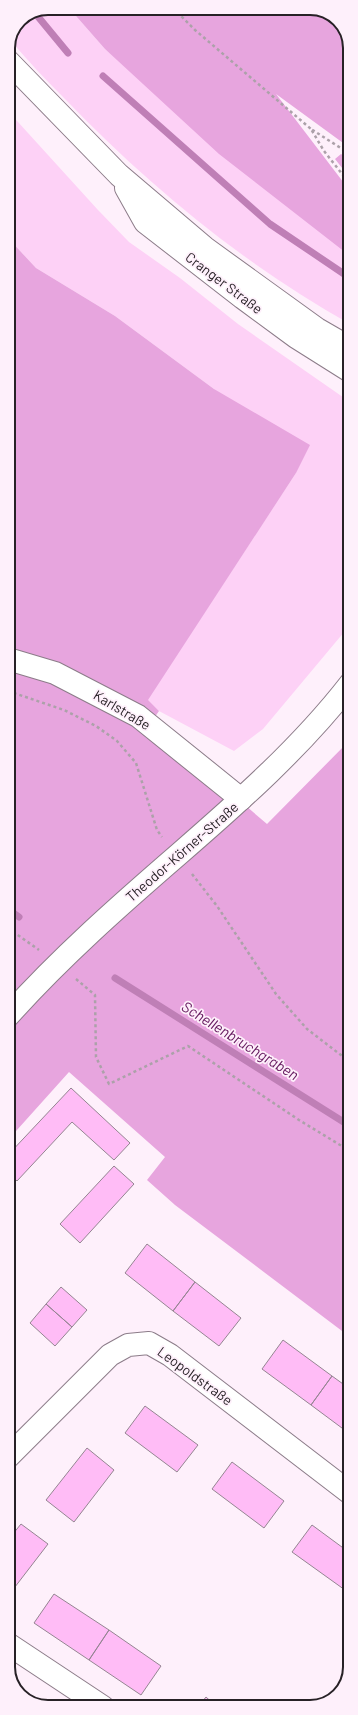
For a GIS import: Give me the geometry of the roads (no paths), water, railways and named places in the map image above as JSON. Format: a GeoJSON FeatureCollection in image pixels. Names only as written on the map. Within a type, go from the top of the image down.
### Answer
{"type":"FeatureCollection","features":[{"type":"Feature","properties":{"kind":"main road","name":"Cranger Straße"},"geometry":{"type":"LineString","coordinates":[[15,68],[119,175],[205,248],[317,329],[343,344]]}},
{"type":"Feature","properties":{"kind":"main road","name":"Cranger Straße"},"geometry":{"type":"LineString","coordinates":[[119,175],[145,222],[243,298],[296,336],[343,366]]}},
{"type":"Feature","properties":{"kind":"main road","name":"Karlstraße"},"geometry":{"type":"LineString","coordinates":[[15,660],[55,673],[138,716],[241,799]]}},
{"type":"Feature","properties":{"kind":"main road","name":"Theodor-Körner-Straße"},"geometry":{"type":"LineString","coordinates":[[15,1009],[58,963],[241,799],[325,716],[343,693]]}},
{"type":"Feature","properties":{"kind":"main road","name":"Leopoldstraße"},"geometry":{"type":"LineString","coordinates":[[15,1450],[110,1355],[128,1345],[149,1343],[170,1355],[343,1488]]}},
{"type":"Feature","properties":{"kind":"main road"},"geometry":{"type":"LineString","coordinates":[[15,1649],[92,1700]]}},
{"type":"Feature","properties":{"kind":"waterway"},"geometry":{"type":"LineString","coordinates":[[38,17],[68,53]]}},
{"type":"Feature","properties":{"kind":"waterway"},"geometry":{"type":"LineString","coordinates":[[103,76],[270,224],[343,273]]}},
{"type":"Feature","properties":{"kind":"waterway","name":"Schellenbruchgraben"},"geometry":{"type":"LineString","coordinates":[[15,914],[19,917]]}},
{"type":"Feature","properties":{"kind":"waterway","name":"Schellenbruchgraben"},"geometry":{"type":"LineString","coordinates":[[115,978],[343,1122]]}}]}
